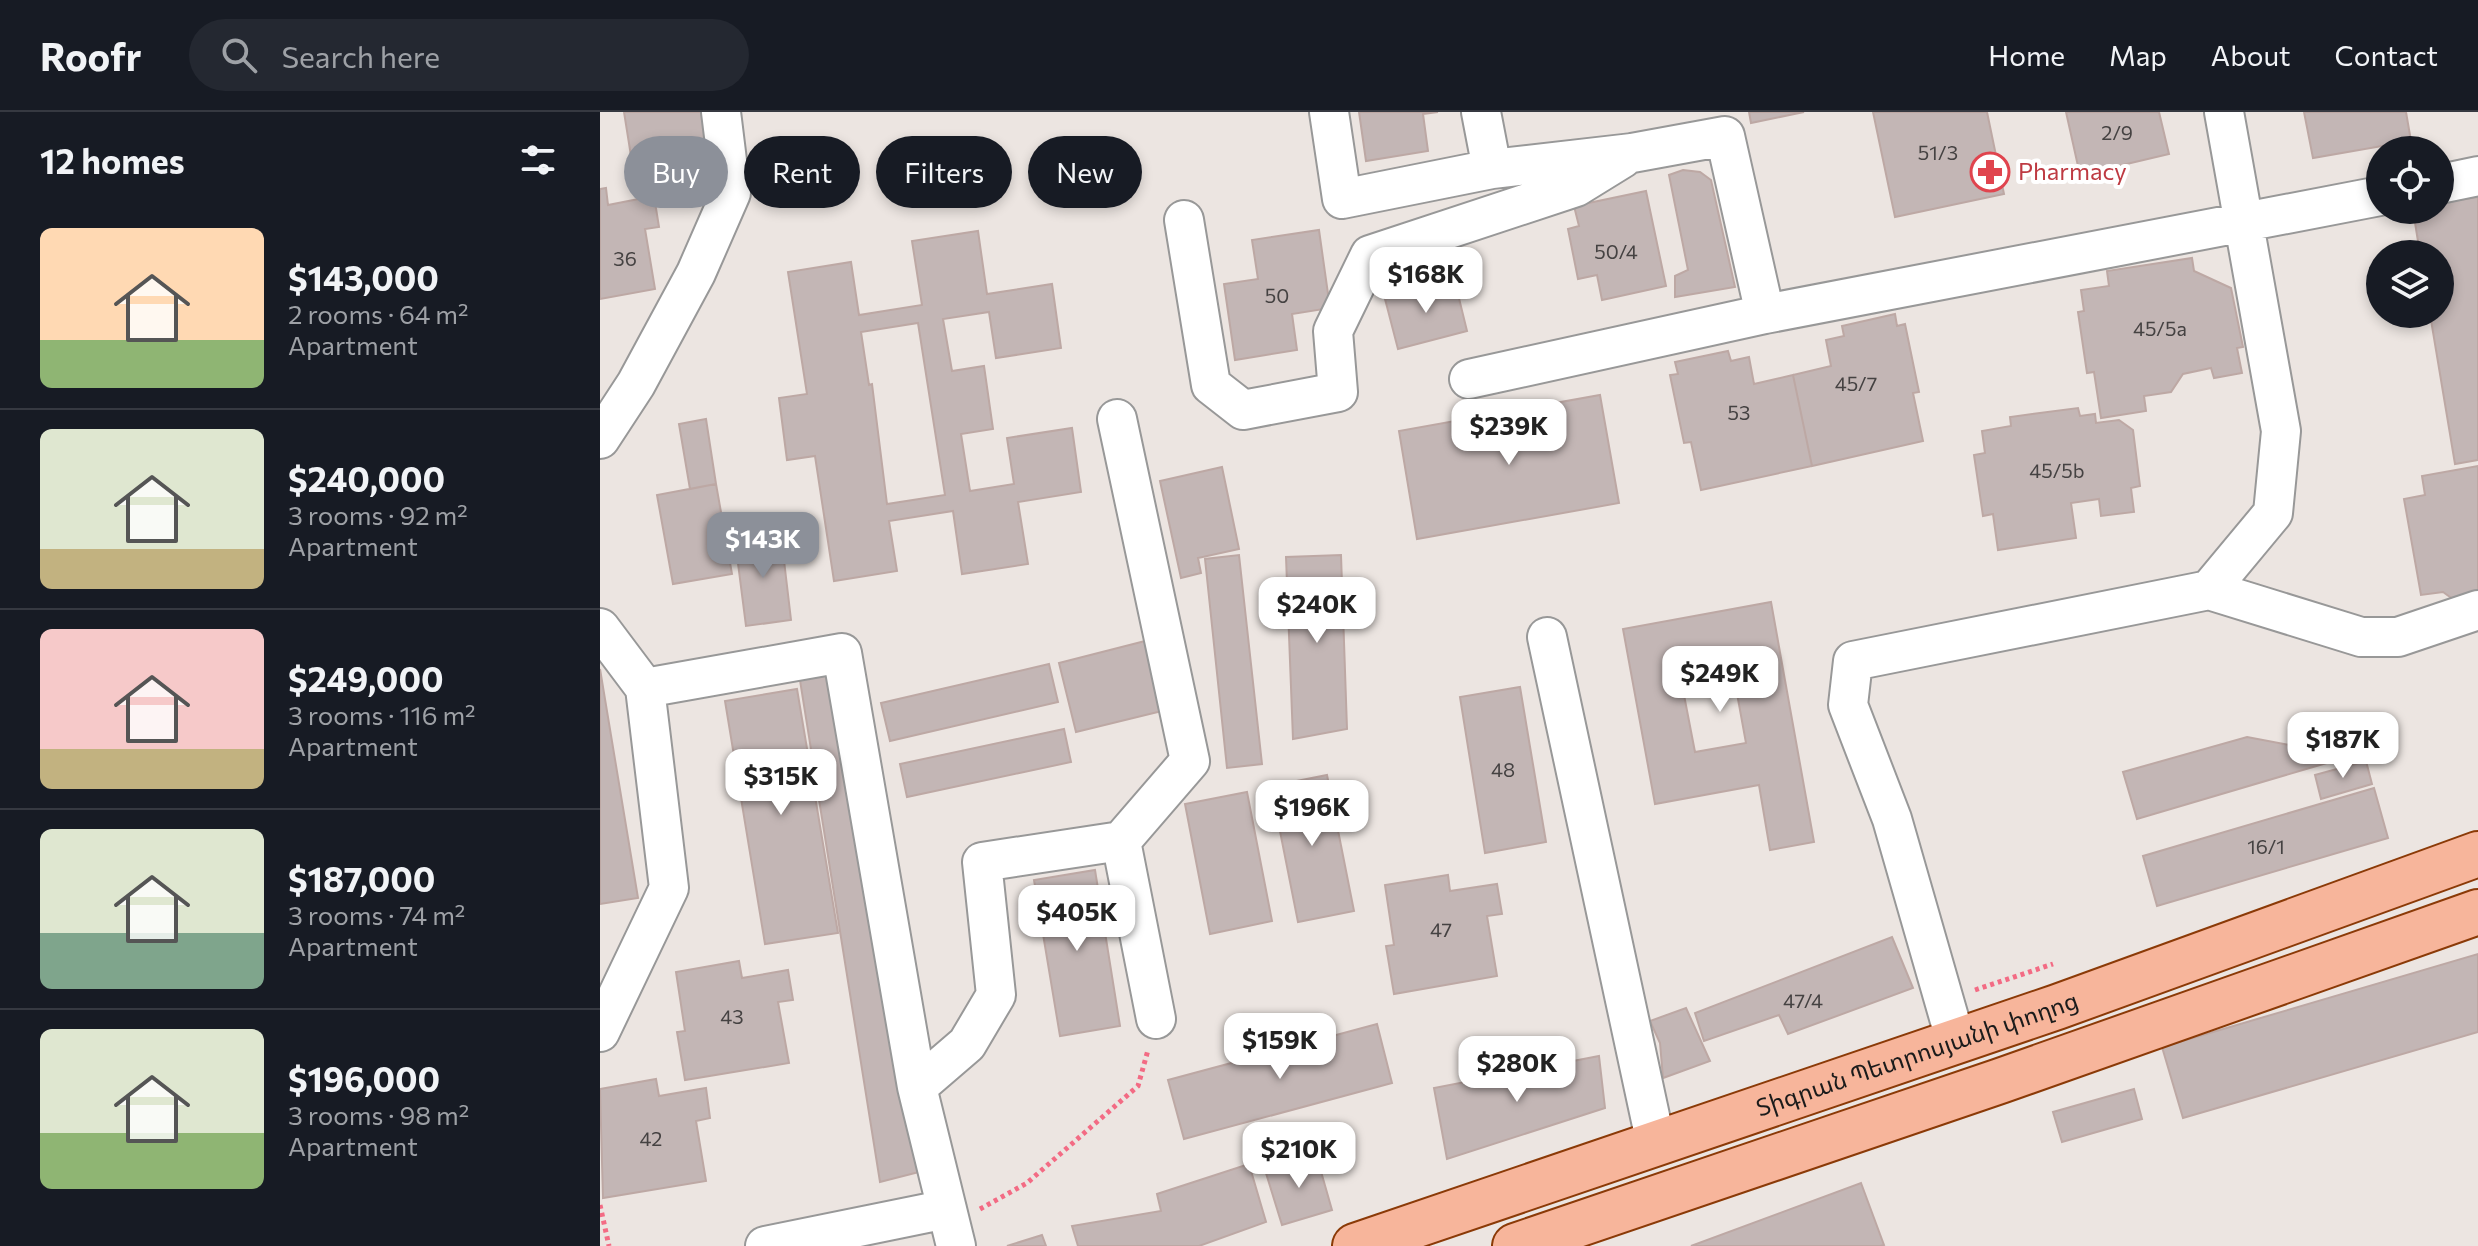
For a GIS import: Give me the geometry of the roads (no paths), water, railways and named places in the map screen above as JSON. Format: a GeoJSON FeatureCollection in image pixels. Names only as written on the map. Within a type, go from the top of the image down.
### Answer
{"type":"FeatureCollection","features":[{"type":"Feature","properties":{"kind":"main road","name":"Տիգրան Պետրոսյանի փողոց"},"geometry":{"type":"LineString","coordinates":[[1355,1246],[1956,1042],[2478,854]]}},
{"type":"Feature","properties":{"kind":"main road"},"geometry":{"type":"LineString","coordinates":[[1515,1246],[2015,1076],[2478,912]]}},
{"type":"Feature","properties":{"kind":"lane"},"geometry":{"type":"LineString","coordinates":[[600,439],[636,384],[696,273],[731,193],[721,112]]}},
{"type":"Feature","properties":{"kind":"lane"},"geometry":{"type":"LineString","coordinates":[[1329,112],[1342,199],[1492,169],[1632,153],[1722,124],[1765,314]]}},
{"type":"Feature","properties":{"kind":"lane"},"geometry":{"type":"LineString","coordinates":[[1481,112],[1492,169]]}},
{"type":"Feature","properties":{"kind":"lane"},"geometry":{"type":"LineString","coordinates":[[2209,590],[2273,513],[2281,431],[2224,112]]}},
{"type":"Feature","properties":{"kind":"lane"},"geometry":{"type":"LineString","coordinates":[[1184,220],[1211,385],[1243,410],[1338,392],[1333,331],[1370,255],[1576,187],[1632,153]]}},
{"type":"Feature","properties":{"kind":"lane"},"geometry":{"type":"LineString","coordinates":[[2454,181],[2478,176]]}},
{"type":"Feature","properties":{"kind":"lane"},"geometry":{"type":"LineString","coordinates":[[1469,379],[1765,314],[2366,199]]}},
{"type":"Feature","properties":{"kind":"lane"},"geometry":{"type":"LineString","coordinates":[[917,1087],[967,1044],[996,995],[982,862],[1121,841],[1190,761],[1117,419]]}},
{"type":"Feature","properties":{"kind":"lane"},"geometry":{"type":"LineString","coordinates":[[1956,1042],[1892,819],[1848,705],[1853,661],[2209,590],[2361,637],[2398,637],[2478,610]]}},
{"type":"Feature","properties":{"kind":"lane"},"geometry":{"type":"LineString","coordinates":[[600,628],[645,688],[669,888],[600,1032]]}},
{"type":"Feature","properties":{"kind":"lane"},"geometry":{"type":"LineString","coordinates":[[1547,637],[1656,1144]]}},
{"type":"Feature","properties":{"kind":"lane"},"geometry":{"type":"LineString","coordinates":[[645,688],[842,653],[917,1087],[951,1227],[765,1246]]}},
{"type":"Feature","properties":{"kind":"lane"},"geometry":{"type":"LineString","coordinates":[[1121,841],[1156,1019]]}},
{"type":"Feature","properties":{"kind":"place","name":"Pharmacy"},"geometry":{"type":"Point","coordinates":[1990,172]}}]}
